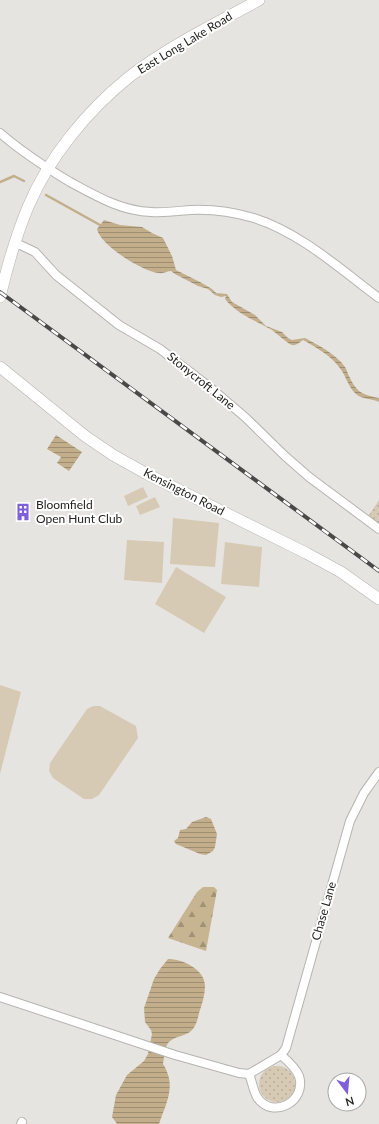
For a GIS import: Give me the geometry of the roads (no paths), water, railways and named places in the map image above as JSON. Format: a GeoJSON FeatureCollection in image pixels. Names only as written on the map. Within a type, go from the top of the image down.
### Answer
{"type":"FeatureCollection","features":[{"type":"Feature","properties":{"kind":"street","name":"East Long Lake Road"},"geometry":{"type":"LineString","coordinates":[[0,297],[28,208],[48,169],[76,130],[95,109],[130,77],[178,46],[259,0]]}},
{"type":"Feature","properties":{"kind":"street"},"geometry":{"type":"LineString","coordinates":[[0,133],[48,169],[99,198],[129,209],[152,212],[190,210],[221,211],[240,214],[263,221],[311,247],[379,298]]}},
{"type":"Feature","properties":{"kind":"street","name":"Stonycroft Lane"},"geometry":{"type":"LineString","coordinates":[[16,243],[35,252],[56,275],[119,325],[160,349],[212,389],[246,418],[309,477],[379,529]]}},
{"type":"Feature","properties":{"kind":"street","name":"Kensington Road"},"geometry":{"type":"LineString","coordinates":[[0,367],[76,429],[113,455],[147,474],[306,553],[340,572],[379,599]]}},
{"type":"Feature","properties":{"kind":"street","name":"Chase Lane"},"geometry":{"type":"LineString","coordinates":[[281,1055],[286,1048],[350,821],[364,793],[379,772]]}},
{"type":"Feature","properties":{"kind":"street"},"geometry":{"type":"LineString","coordinates":[[0,997],[141,1045],[239,1073],[250,1074],[281,1055],[299,1075],[300,1090],[297,1096],[288,1105],[277,1108],[266,1105],[257,1097],[250,1074]]}},
{"type":"Feature","properties":{"kind":"waterway"},"geometry":{"type":"LineString","coordinates":[[0,182],[14,176],[24,181]]}},
{"type":"Feature","properties":{"kind":"waterway"},"geometry":{"type":"LineString","coordinates":[[46,195],[100,225]]}},
{"type":"Feature","properties":{"kind":"railway"},"geometry":{"type":"LineString","coordinates":[[0,292],[379,571]]}},
{"type":"Feature","properties":{"kind":"place","name":"Bloomfield Open Hunt Club"},"geometry":{"type":"Point","coordinates":[23,512]}}]}
